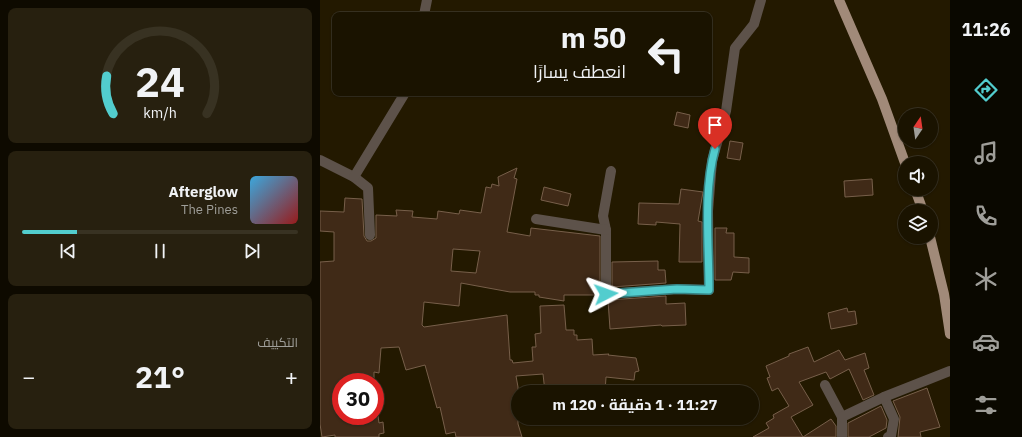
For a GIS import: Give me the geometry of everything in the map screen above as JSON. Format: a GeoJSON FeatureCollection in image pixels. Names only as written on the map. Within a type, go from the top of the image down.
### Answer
{"type":"FeatureCollection","features":[{"type":"Feature","properties":{"kind":"main road"},"geometry":{"type":"LineString","coordinates":[[839,0],[882,99],[902,156]]}},
{"type":"Feature","properties":{"kind":"main road"},"geometry":{"type":"LineString","coordinates":[[932,244],[944,294],[950,334]]}},
{"type":"Feature","properties":{"kind":"street"},"geometry":{"type":"LineString","coordinates":[[424,12],[426,0]]}},
{"type":"Feature","properties":{"kind":"street"},"geometry":{"type":"LineString","coordinates":[[611,171],[602,216],[606,230],[606,294],[677,289],[709,290],[708,211],[712,161],[726,111],[735,48],[754,24],[761,0]]}},
{"type":"Feature","properties":{"kind":"street"},"geometry":{"type":"LineString","coordinates":[[354,177],[403,96]]}},
{"type":"Feature","properties":{"kind":"street"},"geometry":{"type":"LineString","coordinates":[[320,160],[354,177],[368,188],[370,235]]}},
{"type":"Feature","properties":{"kind":"street"},"geometry":{"type":"LineString","coordinates":[[536,219],[606,230]]}},
{"type":"Feature","properties":{"kind":"street"},"geometry":{"type":"LineString","coordinates":[[842,417],[884,397],[950,371]]}},
{"type":"Feature","properties":{"kind":"street"},"geometry":{"type":"LineString","coordinates":[[825,385],[842,417],[842,437]]}},
{"type":"Feature","properties":{"kind":"street"},"geometry":{"type":"LineString","coordinates":[[884,397],[894,419],[891,436],[888,437]]}},
{"type":"Feature","properties":{"kind":"building"},"geometry":{"type":"Polygon","coordinates":[[[677,112],[690,115],[688,128],[674,125],[677,112]]]}},
{"type":"Feature","properties":{"kind":"building"},"geometry":{"type":"Polygon","coordinates":[[[730,141],[743,143],[740,160],[727,158],[730,141]]]}},
{"type":"Feature","properties":{"kind":"building"},"geometry":{"type":"Polygon","coordinates":[[[517,168],[514,178],[517,179],[507,232],[530,236],[531,228],[600,236],[600,295],[564,295],[564,301],[539,297],[539,295],[535,295],[535,292],[510,292],[461,283],[459,306],[424,302],[422,325],[424,327],[507,315],[510,360],[512,360],[513,363],[533,361],[532,347],[536,347],[535,334],[541,333],[540,306],[564,305],[566,330],[574,330],[574,335],[577,335],[577,340],[592,339],[593,355],[609,354],[608,355],[636,358],[639,371],[635,372],[634,380],[606,377],[605,385],[544,385],[543,374],[516,376],[518,385],[511,385],[511,425],[518,425],[522,437],[456,437],[455,432],[446,434],[440,407],[437,408],[425,365],[406,370],[399,347],[381,348],[379,373],[332,373],[332,425],[383,425],[384,433],[379,434],[379,437],[335,437],[335,435],[322,437],[320,424],[320,262],[334,261],[334,232],[320,231],[320,211],[344,212],[345,198],[362,199],[364,236],[367,241],[371,241],[376,238],[376,215],[397,216],[396,210],[413,211],[412,217],[437,219],[438,211],[459,214],[460,210],[481,213],[486,187],[491,188],[492,184],[499,186],[498,177],[517,168]],[[453,249],[451,271],[476,273],[480,251],[453,249]]]}},
{"type":"Feature","properties":{"kind":"building"},"geometry":{"type":"Polygon","coordinates":[[[872,179],[873,195],[845,197],[844,181],[872,179]]]}},
{"type":"Feature","properties":{"kind":"building"},"geometry":{"type":"Polygon","coordinates":[[[544,187],[571,194],[568,206],[541,200],[544,187]]]}},
{"type":"Feature","properties":{"kind":"building"},"geometry":{"type":"Polygon","coordinates":[[[681,189],[703,192],[698,221],[702,222],[702,262],[679,262],[680,224],[656,222],[656,225],[638,224],[639,203],[679,204],[681,189]]]}},
{"type":"Feature","properties":{"kind":"building"},"geometry":{"type":"Polygon","coordinates":[[[715,228],[727,228],[726,233],[734,233],[734,257],[749,258],[749,273],[733,272],[731,280],[715,280],[715,228]]]}},
{"type":"Feature","properties":{"kind":"building"},"geometry":{"type":"Polygon","coordinates":[[[658,261],[658,270],[665,270],[666,283],[612,287],[612,262],[658,261]]]}},
{"type":"Feature","properties":{"kind":"building"},"geometry":{"type":"Polygon","coordinates":[[[666,296],[666,304],[685,303],[686,325],[661,325],[610,329],[608,300],[666,296]]]}},
{"type":"Feature","properties":{"kind":"building"},"geometry":{"type":"Polygon","coordinates":[[[847,308],[848,312],[855,311],[857,324],[831,329],[828,313],[847,308]]]}},
{"type":"Feature","properties":{"kind":"building"},"geometry":{"type":"Polygon","coordinates":[[[808,347],[814,362],[839,350],[845,360],[865,353],[869,368],[864,370],[874,395],[863,400],[849,369],[830,379],[826,372],[799,382],[813,405],[791,417],[803,437],[753,437],[769,428],[766,423],[774,418],[773,415],[789,406],[778,388],[772,391],[767,378],[770,377],[766,366],[789,356],[789,354],[808,347]]]}},
{"type":"Feature","properties":{"kind":"building"},"geometry":{"type":"Polygon","coordinates":[[[927,388],[940,427],[920,432],[921,437],[898,437],[900,417],[893,401],[927,388]]]}},
{"type":"Feature","properties":{"kind":"building"},"geometry":{"type":"Polygon","coordinates":[[[881,406],[887,420],[886,428],[869,437],[848,437],[848,423],[881,406]]]}},
{"type":"Feature","properties":{"kind":"building"},"geometry":{"type":"Polygon","coordinates":[[[831,419],[836,426],[836,437],[803,437],[831,419]]]}},
{"type":"Feature","properties":{"kind":"route"},"geometry":{"type":"LineString","coordinates":[[606,294],[677,289],[709,290],[708,211],[712,161],[715,149]]}}]}
